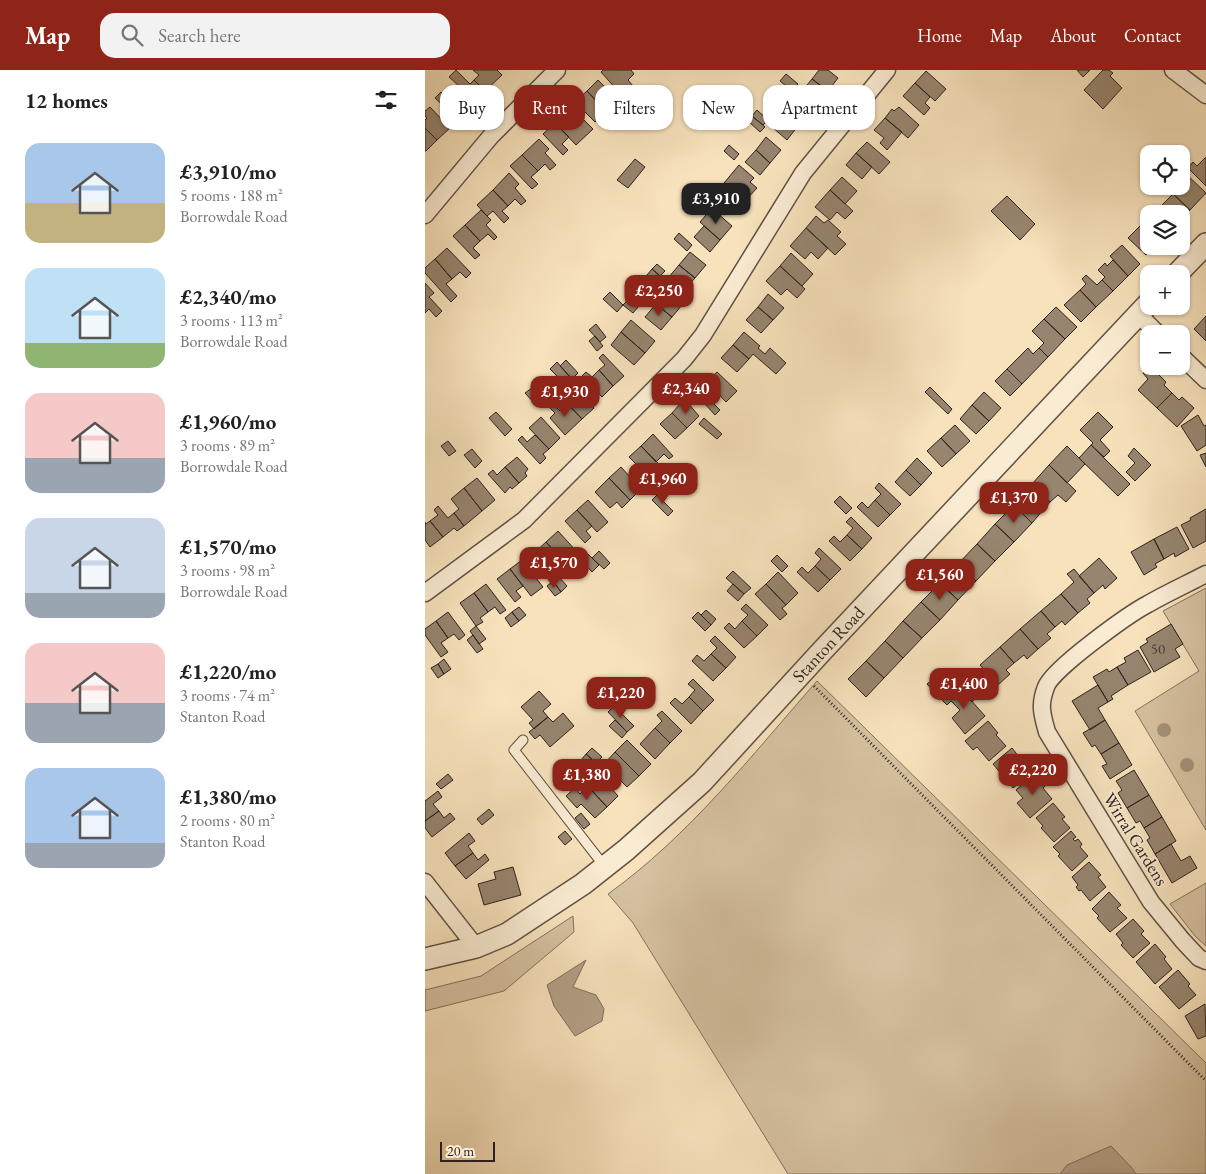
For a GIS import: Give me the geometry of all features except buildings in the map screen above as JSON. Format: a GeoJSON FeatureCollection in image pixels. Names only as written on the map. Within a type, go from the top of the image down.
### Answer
{"type":"FeatureCollection","features":[{"type":"Feature","properties":{"kind":"street"},"geometry":{"type":"LineString","coordinates":[[425,215],[491,136],[557,70]]}},
{"type":"Feature","properties":{"kind":"street"},"geometry":{"type":"LineString","coordinates":[[425,593],[524,520],[684,359],[703,335],[803,172],[887,70]]}},
{"type":"Feature","properties":{"kind":"street"},"geometry":{"type":"LineString","coordinates":[[1173,70],[1206,95]]}},
{"type":"Feature","properties":{"kind":"street"},"geometry":{"type":"LineString","coordinates":[[1186,265],[1206,244]]}},
{"type":"Feature","properties":{"kind":"street","name":"Stanton Road"},"geometry":{"type":"LineString","coordinates":[[425,959],[476,947],[507,934],[583,884],[605,867],[702,782],[801,673],[1140,311]]}},
{"type":"Feature","properties":{"kind":"street"},"geometry":{"type":"LineString","coordinates":[[1190,365],[1206,380]]}},
{"type":"Feature","properties":{"kind":"street","name":"Wirral Gardens"},"geometry":{"type":"LineString","coordinates":[[1206,574],[1147,605],[1063,666],[1046,685],[1040,708],[1047,732],[1151,902],[1183,941],[1199,958],[1206,961]]}},
{"type":"Feature","properties":{"kind":"street"},"geometry":{"type":"LineString","coordinates":[[425,882],[476,947]]}},
{"type":"Feature","properties":{"kind":"lane"},"geometry":{"type":"LineString","coordinates":[[523,740],[514,750],[605,867]]}},
{"type":"Feature","properties":{"kind":"path"},"geometry":{"type":"LineString","coordinates":[[801,673],[1206,1081]]}},
{"type":"Feature","properties":{"kind":"shaded area"},"geometry":{"type":"Polygon","coordinates":[[[1206,588],[1206,830],[1135,711],[1199,671],[1163,611],[1206,588]]]}},
{"type":"Feature","properties":{"kind":"shaded area"},"geometry":{"type":"Polygon","coordinates":[[[817,681],[1206,1063],[1206,1174],[788,1174],[633,923],[608,894],[666,847],[693,821],[744,766],[817,681]]]}},
{"type":"Feature","properties":{"kind":"shaded area"},"geometry":{"type":"Polygon","coordinates":[[[1206,883],[1206,946],[1195,936],[1170,904],[1206,883]]]}},
{"type":"Feature","properties":{"kind":"shaded area"},"geometry":{"type":"Polygon","coordinates":[[[573,916],[574,932],[504,991],[425,1011],[425,990],[481,976],[573,916]]]}},
{"type":"Feature","properties":{"kind":"shaded area"},"geometry":{"type":"Polygon","coordinates":[[[586,960],[573,987],[596,995],[604,1009],[602,1021],[575,1036],[554,1006],[547,985],[586,960]]]}},
{"type":"Feature","properties":{"kind":"shaded area"},"geometry":{"type":"Polygon","coordinates":[[[1111,1146],[1136,1174],[1060,1174],[1067,1165],[1111,1146]]]}}]}
